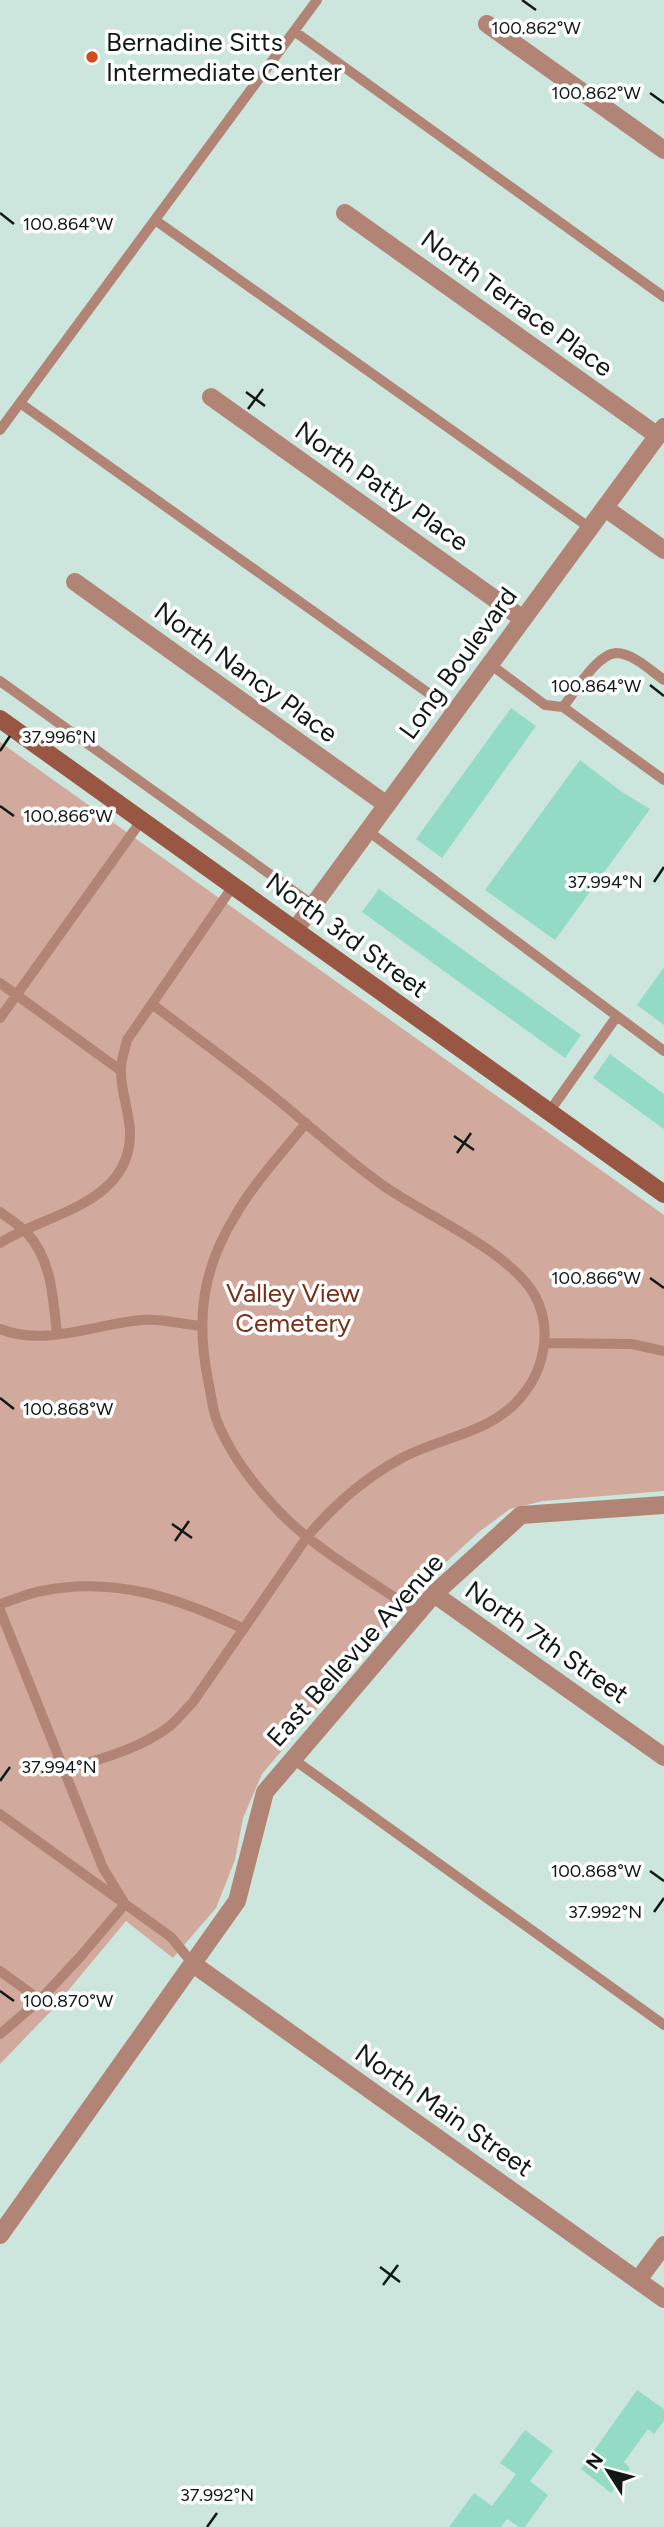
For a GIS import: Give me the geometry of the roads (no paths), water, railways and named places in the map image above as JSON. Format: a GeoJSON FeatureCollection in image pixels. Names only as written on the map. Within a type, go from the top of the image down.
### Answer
{"type":"FeatureCollection","features":[{"type":"Feature","properties":{"kind":"main road","name":"North 3rd Street"},"geometry":{"type":"LineString","coordinates":[[0,719],[664,1194]]}},
{"type":"Feature","properties":{"kind":"street"},"geometry":{"type":"LineString","coordinates":[[487,24],[664,150]]}},
{"type":"Feature","properties":{"kind":"street","name":"North Terrace Place"},"geometry":{"type":"LineString","coordinates":[[345,213],[661,432]]}},
{"type":"Feature","properties":{"kind":"street","name":"North Patty Place"},"geometry":{"type":"LineString","coordinates":[[211,397],[523,619]]}},
{"type":"Feature","properties":{"kind":"street","name":"Long Boulevard"},"geometry":{"type":"LineString","coordinates":[[295,930],[661,432]]}},
{"type":"Feature","properties":{"kind":"street"},"geometry":{"type":"LineString","coordinates":[[605,508],[664,550]]}},
{"type":"Feature","properties":{"kind":"street","name":"North Nancy Place"},"geometry":{"type":"LineString","coordinates":[[75,582],[387,805]]}},
{"type":"Feature","properties":{"kind":"street","name":"East Bellevue Avenue"},"geometry":{"type":"LineString","coordinates":[[0,2235],[237,1901],[265,1792],[434,1594],[521,1515],[664,1505]]}},
{"type":"Feature","properties":{"kind":"street","name":"North 7th Street"},"geometry":{"type":"LineString","coordinates":[[434,1594],[664,1757]]}},
{"type":"Feature","properties":{"kind":"street","name":"North Main Street"},"geometry":{"type":"LineString","coordinates":[[193,1964],[664,2299]]}},
{"type":"Feature","properties":{"kind":"street"},"geometry":{"type":"LineString","coordinates":[[638,2280],[664,2245]]}},
{"type":"Feature","properties":{"kind":"lane"},"geometry":{"type":"LineString","coordinates":[[0,430],[317,0]]}},
{"type":"Feature","properties":{"kind":"lane"},"geometry":{"type":"LineString","coordinates":[[293,31],[664,297]]}},
{"type":"Feature","properties":{"kind":"lane"},"geometry":{"type":"LineString","coordinates":[[155,220],[590,528]]}},
{"type":"Feature","properties":{"kind":"lane"},"geometry":{"type":"LineString","coordinates":[[20,403],[455,712]]}},
{"type":"Feature","properties":{"kind":"lane"},"geometry":{"type":"LineString","coordinates":[[564,707],[601,658],[617,653],[636,660],[664,680]]}},
{"type":"Feature","properties":{"kind":"lane"},"geometry":{"type":"LineString","coordinates":[[490,664],[545,705],[564,707],[664,780]]}},
{"type":"Feature","properties":{"kind":"lane"},"geometry":{"type":"LineString","coordinates":[[0,681],[313,905]]}},
{"type":"Feature","properties":{"kind":"lane"},"geometry":{"type":"LineString","coordinates":[[0,1018],[141,821]]}},
{"type":"Feature","properties":{"kind":"lane"},"geometry":{"type":"LineString","coordinates":[[368,831],[664,1051]]}},
{"type":"Feature","properties":{"kind":"lane"},"geometry":{"type":"LineString","coordinates":[[0,1243],[74,1209],[104,1191],[124,1163],[130,1133],[120,1070],[127,1041],[233,886]]}},
{"type":"Feature","properties":{"kind":"lane"},"geometry":{"type":"LineString","coordinates":[[0,983],[120,1070]]}},
{"type":"Feature","properties":{"kind":"lane"},"geometry":{"type":"LineString","coordinates":[[65,1770],[146,1741],[170,1725],[193,1702],[307,1537],[327,1514],[399,1459],[498,1418],[520,1399],[533,1381],[545,1343],[543,1314],[533,1294],[516,1272],[493,1254],[381,1184],[152,1003]]}},
{"type":"Feature","properties":{"kind":"lane"},"geometry":{"type":"LineString","coordinates":[[549,1112],[617,1016]]}},
{"type":"Feature","properties":{"kind":"lane"},"geometry":{"type":"LineString","coordinates":[[306,1123],[235,1216],[215,1256],[205,1293],[201,1326],[216,1420],[230,1449],[273,1506],[307,1537],[418,1613]]}},
{"type":"Feature","properties":{"kind":"lane"},"geometry":{"type":"LineString","coordinates":[[0,1212],[26,1231],[39,1249],[48,1272],[57,1334]]}},
{"type":"Feature","properties":{"kind":"lane"},"geometry":{"type":"LineString","coordinates":[[0,1329],[28,1336],[145,1320],[201,1326]]}},
{"type":"Feature","properties":{"kind":"lane"},"geometry":{"type":"LineString","coordinates":[[545,1343],[632,1344],[664,1351]]}},
{"type":"Feature","properties":{"kind":"lane"},"geometry":{"type":"LineString","coordinates":[[0,1604],[40,1591],[75,1587],[130,1590],[173,1598],[244,1629]]}},
{"type":"Feature","properties":{"kind":"lane"},"geometry":{"type":"LineString","coordinates":[[0,1610],[103,1868],[125,1904]]}},
{"type":"Feature","properties":{"kind":"lane"},"geometry":{"type":"LineString","coordinates":[[293,1759],[664,2025]]}},
{"type":"Feature","properties":{"kind":"lane"},"geometry":{"type":"LineString","coordinates":[[0,1814],[171,1937],[193,1964]]}},
{"type":"Feature","properties":{"kind":"lane"},"geometry":{"type":"LineString","coordinates":[[0,2034],[40,2000],[125,1904]]}},
{"type":"Feature","properties":{"kind":"lane"},"geometry":{"type":"LineString","coordinates":[[0,1971],[40,2000]]}},
{"type":"Feature","properties":{"kind":"place","name":"Bernadine Sitts Intermediate Center"},"geometry":{"type":"Point","coordinates":[92,57]}},
{"type":"Feature","properties":{"kind":"park label","name":"Valley View Cemetery"},"geometry":{"type":"Point","coordinates":[293,1308]}}]}
